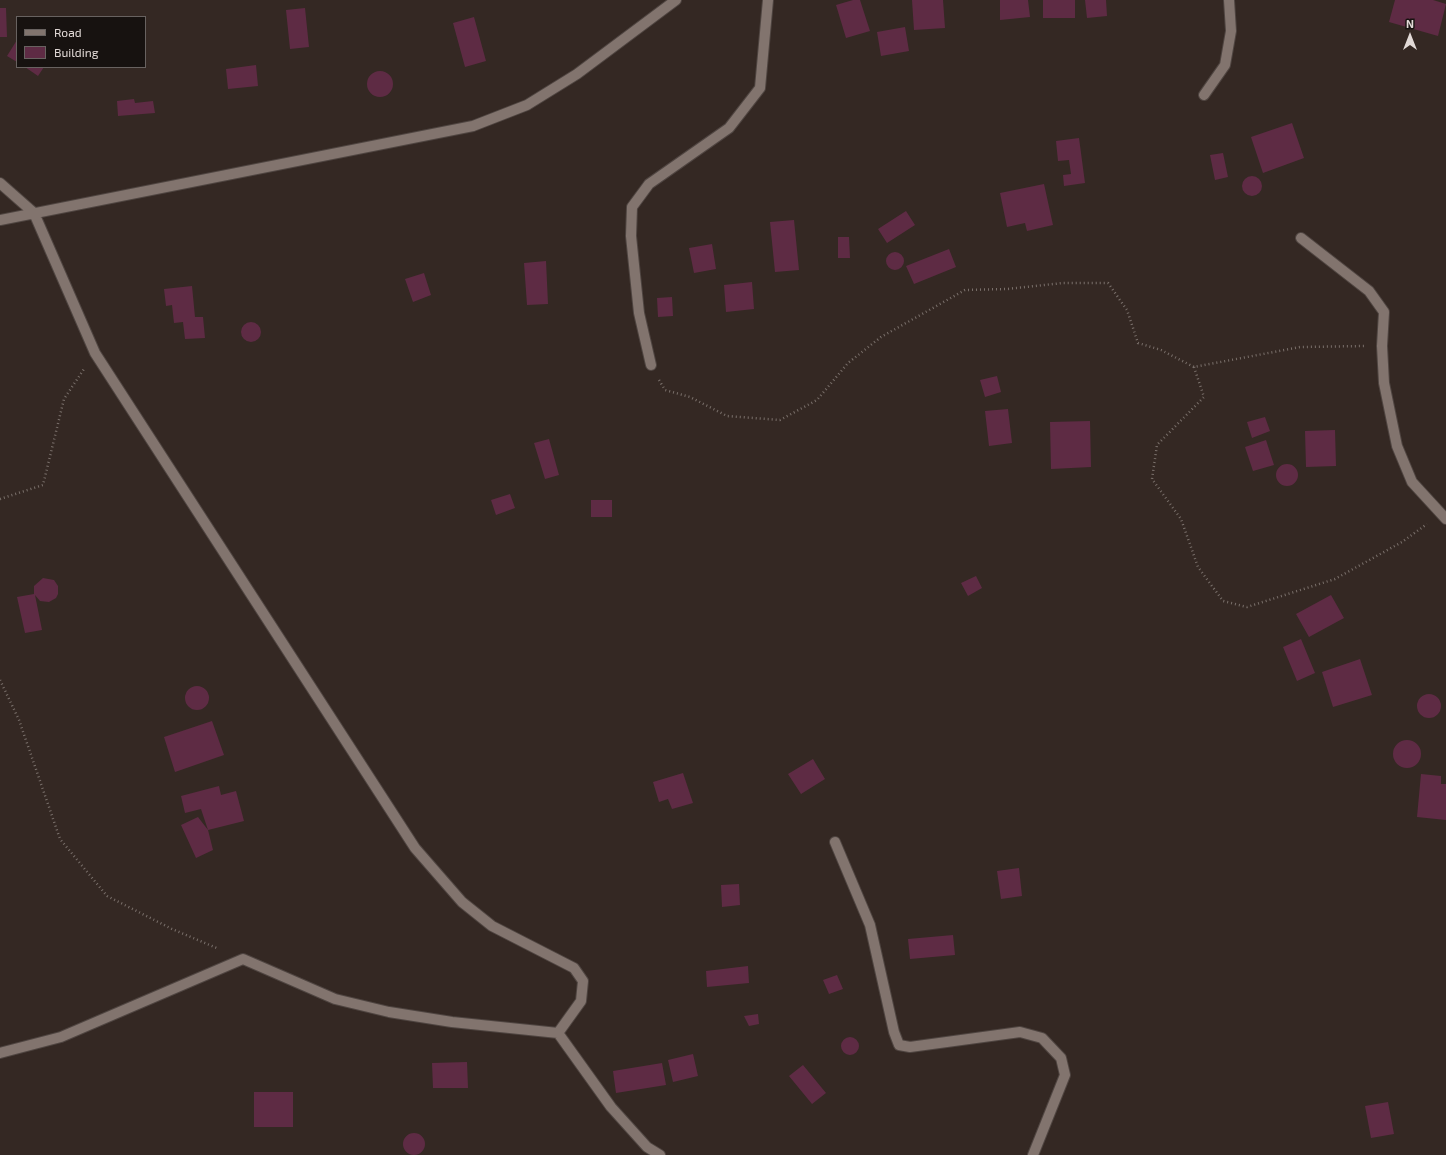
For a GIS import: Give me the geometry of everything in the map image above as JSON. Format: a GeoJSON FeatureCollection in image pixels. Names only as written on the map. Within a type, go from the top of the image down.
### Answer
{"type":"FeatureCollection","features":[{"type":"Feature","properties":{"kind":"street"},"geometry":{"type":"LineString","coordinates":[[0,220],[473,126],[528,105],[577,74],[676,0]]}},
{"type":"Feature","properties":{"kind":"street"},"geometry":{"type":"LineString","coordinates":[[651,365],[638,313],[630,236],[632,208],[649,184],[729,128],[760,88],[768,0]]}},
{"type":"Feature","properties":{"kind":"street"},"geometry":{"type":"LineString","coordinates":[[1204,95],[1225,65],[1231,31],[1229,0]]}},
{"type":"Feature","properties":{"kind":"street"},"geometry":{"type":"LineString","coordinates":[[0,183],[34,213],[95,353],[415,848],[462,902],[492,926],[574,968],[583,981],[582,1001],[558,1033]]}},
{"type":"Feature","properties":{"kind":"street"},"geometry":{"type":"LineString","coordinates":[[1301,238],[1369,291],[1384,312],[1382,346],[1384,383],[1397,446],[1412,482],[1443,517]]}},
{"type":"Feature","properties":{"kind":"street"},"geometry":{"type":"LineString","coordinates":[[835,842],[870,924],[894,1032],[899,1045],[910,1047],[1020,1032],[1042,1038],[1061,1058],[1065,1075],[1033,1155]]}},
{"type":"Feature","properties":{"kind":"street"},"geometry":{"type":"LineString","coordinates":[[0,1053],[60,1037],[243,959],[335,999],[389,1012],[452,1022],[558,1033],[611,1107],[647,1147],[660,1155]]}},
{"type":"Feature","properties":{"kind":"path"},"geometry":{"type":"LineString","coordinates":[[651,365],[665,390],[690,397],[727,416],[780,420],[817,400],[848,363],[881,337],[964,290],[1007,289],[1063,283],[1108,283],[1127,310],[1138,343],[1161,350],[1194,367],[1300,347],[1382,346]]}},
{"type":"Feature","properties":{"kind":"path"},"geometry":{"type":"LineString","coordinates":[[0,499],[43,485],[64,399],[95,353]]}},
{"type":"Feature","properties":{"kind":"path"},"geometry":{"type":"LineString","coordinates":[[1194,367],[1204,397],[1157,445],[1152,479],[1181,519],[1198,567],[1223,601],[1247,607],[1335,578],[1402,542],[1443,517]]}},
{"type":"Feature","properties":{"kind":"path"},"geometry":{"type":"LineString","coordinates":[[0,680],[19,720],[60,839],[107,896],[172,929],[243,959]]}},
{"type":"Feature","properties":{"kind":"building"},"geometry":{"type":"Polygon","coordinates":[[[853,0],[860,0],[870,31],[846,38],[836,5],[853,0]]]}},
{"type":"Feature","properties":{"kind":"building"},"geometry":{"type":"Polygon","coordinates":[[[912,0],[943,0],[945,28],[914,30],[912,0]]]}},
{"type":"Feature","properties":{"kind":"building"},"geometry":{"type":"Polygon","coordinates":[[[1000,0],[1028,0],[1030,17],[1000,20],[1000,0]]]}},
{"type":"Feature","properties":{"kind":"building"},"geometry":{"type":"Polygon","coordinates":[[[1043,0],[1075,0],[1075,18],[1043,18],[1043,0]]]}},
{"type":"Feature","properties":{"kind":"building"},"geometry":{"type":"Polygon","coordinates":[[[1085,0],[1106,0],[1107,16],[1087,18],[1085,0]]]}},
{"type":"Feature","properties":{"kind":"building"},"geometry":{"type":"Polygon","coordinates":[[[1395,0],[1433,0],[1446,4],[1438,36],[1389,22],[1395,0]]]}},
{"type":"Feature","properties":{"kind":"building"},"geometry":{"type":"Polygon","coordinates":[[[0,8],[6,8],[7,37],[0,37],[0,8]]]}},
{"type":"Feature","properties":{"kind":"building"},"geometry":{"type":"Polygon","coordinates":[[[305,8],[309,47],[290,49],[286,10],[305,8]]]}},
{"type":"Feature","properties":{"kind":"building"},"geometry":{"type":"Polygon","coordinates":[[[474,17],[486,61],[465,67],[453,23],[474,17]]]}},
{"type":"Feature","properties":{"kind":"building"},"geometry":{"type":"Polygon","coordinates":[[[905,27],[909,51],[881,56],[877,32],[905,27]]]}},
{"type":"Feature","properties":{"kind":"building"},"geometry":{"type":"Polygon","coordinates":[[[16,42],[16,61],[7,56],[16,42]]]}},
{"type":"Feature","properties":{"kind":"building"},"geometry":{"type":"Polygon","coordinates":[[[256,65],[258,86],[228,89],[226,69],[256,65]]]}},
{"type":"Feature","properties":{"kind":"building"},"geometry":{"type":"Polygon","coordinates":[[[26,68],[43,68],[38,76],[26,68]]]}},
{"type":"Feature","properties":{"kind":"building"},"geometry":{"type":"Polygon","coordinates":[[[380,71],[389,75],[393,84],[389,93],[380,97],[371,93],[367,84],[371,75],[380,71]]]}},
{"type":"Feature","properties":{"kind":"building"},"geometry":{"type":"Polygon","coordinates":[[[134,99],[135,103],[153,101],[155,113],[118,116],[117,101],[134,99]]]}},
{"type":"Feature","properties":{"kind":"building"},"geometry":{"type":"Polygon","coordinates":[[[1292,123],[1304,158],[1263,173],[1251,137],[1292,123]]]}},
{"type":"Feature","properties":{"kind":"building"},"geometry":{"type":"Polygon","coordinates":[[[1079,138],[1085,183],[1064,186],[1063,175],[1071,174],[1069,160],[1058,161],[1056,141],[1079,138]]]}},
{"type":"Feature","properties":{"kind":"building"},"geometry":{"type":"Polygon","coordinates":[[[1223,153],[1228,177],[1215,180],[1210,155],[1223,153]]]}},
{"type":"Feature","properties":{"kind":"building"},"geometry":{"type":"Polygon","coordinates":[[[1248,176],[1256,176],[1262,182],[1262,190],[1256,196],[1248,196],[1242,190],[1242,182],[1248,176]]]}},
{"type":"Feature","properties":{"kind":"building"},"geometry":{"type":"Polygon","coordinates":[[[1044,184],[1053,225],[1027,231],[1025,223],[1007,227],[1000,193],[1044,184]]]}},
{"type":"Feature","properties":{"kind":"building"},"geometry":{"type":"Polygon","coordinates":[[[906,211],[915,225],[887,243],[878,229],[906,211]]]}},
{"type":"Feature","properties":{"kind":"building"},"geometry":{"type":"Polygon","coordinates":[[[794,220],[799,270],[775,272],[770,222],[794,220]]]}},
{"type":"Feature","properties":{"kind":"building"},"geometry":{"type":"Polygon","coordinates":[[[838,237],[849,237],[850,258],[838,258],[838,237]]]}},
{"type":"Feature","properties":{"kind":"building"},"geometry":{"type":"Polygon","coordinates":[[[712,244],[716,269],[694,273],[689,248],[712,244]]]}},
{"type":"Feature","properties":{"kind":"building"},"geometry":{"type":"Polygon","coordinates":[[[949,249],[956,267],[914,284],[906,266],[949,249]]]}},
{"type":"Feature","properties":{"kind":"building"},"geometry":{"type":"Polygon","coordinates":[[[895,252],[901,255],[904,261],[901,267],[895,270],[889,267],[886,261],[889,255],[895,252]]]}},
{"type":"Feature","properties":{"kind":"building"},"geometry":{"type":"Polygon","coordinates":[[[546,261],[548,304],[527,305],[524,263],[546,261]]]}},
{"type":"Feature","properties":{"kind":"building"},"geometry":{"type":"Polygon","coordinates":[[[424,273],[431,295],[413,302],[405,279],[424,273]]]}},
{"type":"Feature","properties":{"kind":"building"},"geometry":{"type":"Polygon","coordinates":[[[752,282],[754,309],[726,312],[724,285],[752,282]]]}},
{"type":"Feature","properties":{"kind":"building"},"geometry":{"type":"Polygon","coordinates":[[[192,286],[195,317],[203,317],[205,338],[185,339],[183,322],[174,323],[172,305],[166,306],[164,289],[192,286]]]}},
{"type":"Feature","properties":{"kind":"building"},"geometry":{"type":"Polygon","coordinates":[[[672,297],[673,316],[658,317],[657,298],[672,297]]]}},
{"type":"Feature","properties":{"kind":"building"},"geometry":{"type":"Polygon","coordinates":[[[251,322],[258,325],[261,332],[258,339],[251,342],[244,339],[241,332],[244,325],[251,322]]]}},
{"type":"Feature","properties":{"kind":"building"},"geometry":{"type":"Polygon","coordinates":[[[997,376],[1001,392],[985,397],[980,380],[997,376]]]}},
{"type":"Feature","properties":{"kind":"building"},"geometry":{"type":"Polygon","coordinates":[[[1008,409],[1012,443],[989,446],[985,411],[1008,409]]]}},
{"type":"Feature","properties":{"kind":"building"},"geometry":{"type":"Polygon","coordinates":[[[1265,417],[1270,431],[1252,438],[1247,422],[1265,417]]]}},
{"type":"Feature","properties":{"kind":"building"},"geometry":{"type":"Polygon","coordinates":[[[1090,421],[1091,467],[1051,469],[1050,422],[1090,421]]]}},
{"type":"Feature","properties":{"kind":"building"},"geometry":{"type":"Polygon","coordinates":[[[1335,430],[1336,466],[1306,467],[1305,431],[1335,430]]]}},
{"type":"Feature","properties":{"kind":"building"},"geometry":{"type":"Polygon","coordinates":[[[549,439],[559,475],[545,479],[534,443],[549,439]]]}},
{"type":"Feature","properties":{"kind":"building"},"geometry":{"type":"Polygon","coordinates":[[[1266,440],[1274,465],[1253,471],[1245,447],[1266,440]]]}},
{"type":"Feature","properties":{"kind":"building"},"geometry":{"type":"Polygon","coordinates":[[[1287,464],[1295,467],[1298,475],[1295,483],[1287,486],[1279,483],[1276,475],[1279,467],[1287,464]]]}},
{"type":"Feature","properties":{"kind":"building"},"geometry":{"type":"Polygon","coordinates":[[[510,494],[515,508],[496,515],[491,500],[510,494]]]}},
{"type":"Feature","properties":{"kind":"building"},"geometry":{"type":"Polygon","coordinates":[[[591,500],[612,500],[612,517],[591,517],[591,500]]]}},
{"type":"Feature","properties":{"kind":"building"},"geometry":{"type":"Polygon","coordinates":[[[976,576],[982,588],[968,596],[961,583],[976,576]]]}},
{"type":"Feature","properties":{"kind":"building"},"geometry":{"type":"Polygon","coordinates":[[[43,578],[54,580],[58,586],[58,594],[56,598],[49,602],[40,601],[35,595],[42,630],[25,633],[17,597],[34,594],[34,586],[43,578]]]}},
{"type":"Feature","properties":{"kind":"building"},"geometry":{"type":"Polygon","coordinates":[[[1331,595],[1344,618],[1309,637],[1296,614],[1331,595]]]}},
{"type":"Feature","properties":{"kind":"building"},"geometry":{"type":"Polygon","coordinates":[[[1301,639],[1315,673],[1297,681],[1283,647],[1301,639]]]}},
{"type":"Feature","properties":{"kind":"building"},"geometry":{"type":"Polygon","coordinates":[[[1360,659],[1372,695],[1333,707],[1322,672],[1360,659]]]}},
{"type":"Feature","properties":{"kind":"building"},"geometry":{"type":"Polygon","coordinates":[[[197,686],[206,689],[209,698],[206,707],[197,710],[188,707],[185,698],[188,689],[197,686]]]}},
{"type":"Feature","properties":{"kind":"building"},"geometry":{"type":"Polygon","coordinates":[[[1429,694],[1434,695],[1440,701],[1440,711],[1434,717],[1429,718],[1424,717],[1418,711],[1417,706],[1418,701],[1424,695],[1429,694]]]}},
{"type":"Feature","properties":{"kind":"building"},"geometry":{"type":"Polygon","coordinates":[[[212,721],[224,755],[175,772],[164,737],[212,721]]]}},
{"type":"Feature","properties":{"kind":"building"},"geometry":{"type":"Polygon","coordinates":[[[1407,740],[1417,744],[1421,754],[1417,764],[1407,768],[1397,764],[1393,754],[1397,744],[1407,740]]]}},
{"type":"Feature","properties":{"kind":"building"},"geometry":{"type":"Polygon","coordinates":[[[813,759],[825,779],[801,794],[788,774],[813,759]]]}},
{"type":"Feature","properties":{"kind":"building"},"geometry":{"type":"Polygon","coordinates":[[[683,773],[693,803],[672,809],[668,799],[659,802],[653,782],[683,773]]]}},
{"type":"Feature","properties":{"kind":"building"},"geometry":{"type":"Polygon","coordinates":[[[1421,774],[1441,776],[1441,784],[1446,784],[1446,820],[1417,817],[1421,774]]]}},
{"type":"Feature","properties":{"kind":"building"},"geometry":{"type":"Polygon","coordinates":[[[219,786],[221,795],[236,791],[244,821],[208,830],[201,809],[185,813],[181,796],[219,786]]]}},
{"type":"Feature","properties":{"kind":"building"},"geometry":{"type":"Polygon","coordinates":[[[198,817],[208,830],[213,850],[196,858],[181,825],[198,817]]]}},
{"type":"Feature","properties":{"kind":"building"},"geometry":{"type":"Polygon","coordinates":[[[1019,868],[1022,896],[1001,899],[997,871],[1019,868]]]}},
{"type":"Feature","properties":{"kind":"building"},"geometry":{"type":"Polygon","coordinates":[[[739,884],[740,905],[722,907],[721,885],[739,884]]]}},
{"type":"Feature","properties":{"kind":"building"},"geometry":{"type":"Polygon","coordinates":[[[953,935],[955,955],[910,959],[908,939],[953,935]]]}},
{"type":"Feature","properties":{"kind":"building"},"geometry":{"type":"Polygon","coordinates":[[[748,966],[749,983],[707,987],[706,971],[748,966]]]}},
{"type":"Feature","properties":{"kind":"building"},"geometry":{"type":"Polygon","coordinates":[[[837,975],[843,989],[829,994],[823,980],[837,975]]]}},
{"type":"Feature","properties":{"kind":"building"},"geometry":{"type":"Polygon","coordinates":[[[758,1014],[759,1024],[749,1026],[744,1016],[758,1014]]]}},
{"type":"Feature","properties":{"kind":"building"},"geometry":{"type":"Polygon","coordinates":[[[850,1037],[856,1040],[859,1046],[856,1052],[850,1055],[844,1052],[841,1046],[844,1040],[850,1037]]]}},
{"type":"Feature","properties":{"kind":"building"},"geometry":{"type":"Polygon","coordinates":[[[693,1054],[698,1076],[673,1082],[668,1060],[693,1054]]]}},
{"type":"Feature","properties":{"kind":"building"},"geometry":{"type":"Polygon","coordinates":[[[467,1062],[468,1088],[433,1088],[432,1063],[467,1062]]]}},
{"type":"Feature","properties":{"kind":"building"},"geometry":{"type":"Polygon","coordinates":[[[662,1063],[666,1085],[616,1093],[613,1071],[662,1063]]]}},
{"type":"Feature","properties":{"kind":"building"},"geometry":{"type":"Polygon","coordinates":[[[803,1065],[826,1093],[812,1104],[789,1076],[803,1065]]]}},
{"type":"Feature","properties":{"kind":"building"},"geometry":{"type":"Polygon","coordinates":[[[254,1092],[293,1092],[293,1127],[254,1127],[254,1092]]]}},
{"type":"Feature","properties":{"kind":"building"},"geometry":{"type":"Polygon","coordinates":[[[1388,1102],[1394,1134],[1371,1138],[1365,1106],[1388,1102]]]}},
{"type":"Feature","properties":{"kind":"building"},"geometry":{"type":"Polygon","coordinates":[[[414,1133],[422,1136],[425,1144],[422,1152],[414,1155],[406,1152],[403,1144],[406,1136],[414,1133]]]}}]}
